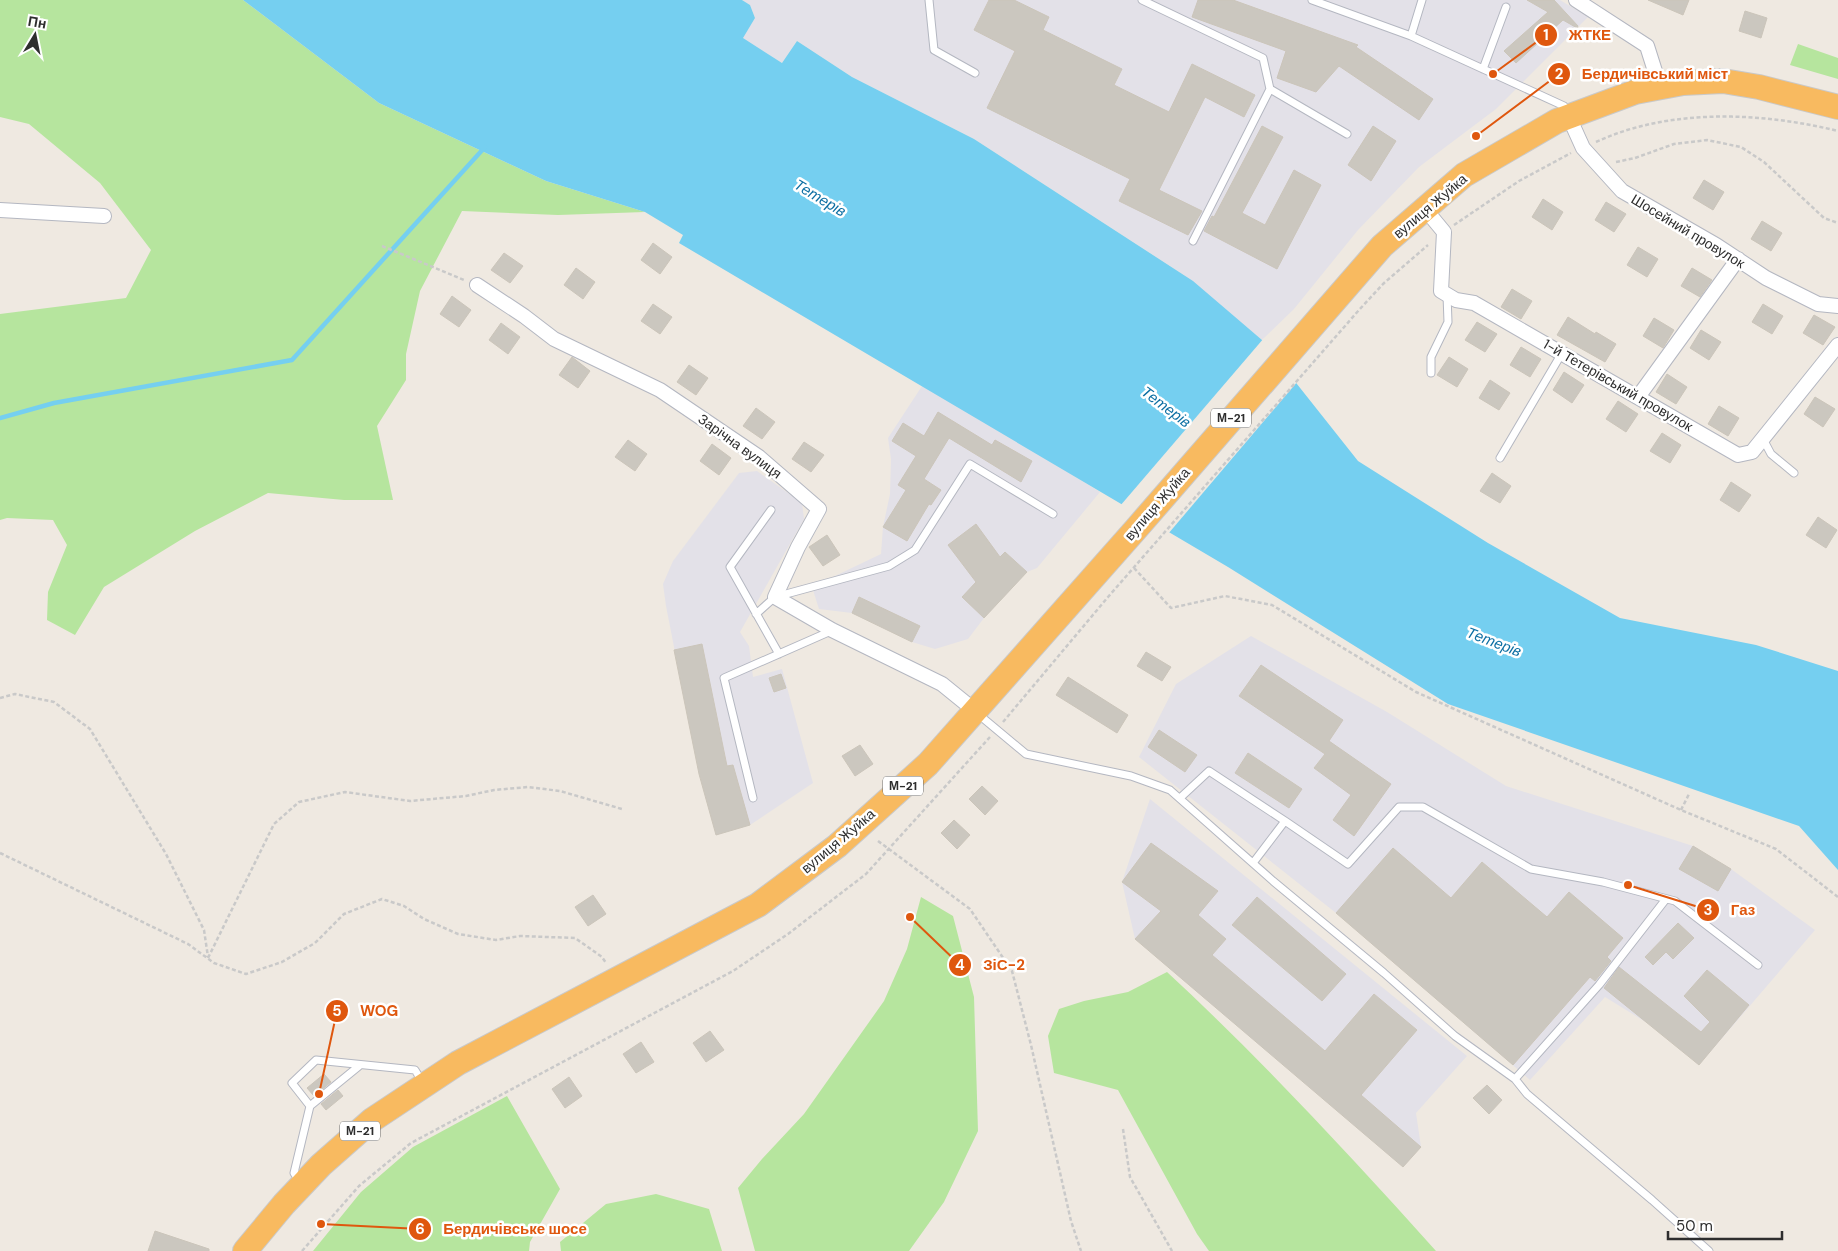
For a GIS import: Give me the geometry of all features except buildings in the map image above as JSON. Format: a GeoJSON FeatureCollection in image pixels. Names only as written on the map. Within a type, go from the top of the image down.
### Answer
{"type":"FeatureCollection","features":[{"type":"Feature","properties":{"kind":"highway","name":"вулиця Жуйка"},"geometry":{"type":"LineString","coordinates":[[425,1085],[458,1063],[509,1035],[758,905],[837,846],[928,764],[1136,529],[1382,246],[1464,176],[1557,121],[1635,92],[1660,87],[1683,83],[1723,81],[1838,107]]}},
{"type":"Feature","properties":{"kind":"highway","name":"М-21"},"geometry":{"type":"LineString","coordinates":[[251,1246],[321,1165],[372,1120],[425,1085]]}},
{"type":"Feature","properties":{"kind":"street"},"geometry":{"type":"LineString","coordinates":[[1576,0],[1647,46],[1660,87]]}},
{"type":"Feature","properties":{"kind":"street","name":"Шосейний провулок"},"geometry":{"type":"LineString","coordinates":[[1569,116],[1583,148],[1622,192],[1716,245],[1766,278],[1818,304],[1838,306]]}},
{"type":"Feature","properties":{"kind":"street"},"geometry":{"type":"LineString","coordinates":[[1425,209],[1444,232],[1441,291],[1447,294]]}},
{"type":"Feature","properties":{"kind":"street"},"geometry":{"type":"LineString","coordinates":[[0,210],[104,216]]}},
{"type":"Feature","properties":{"kind":"street"},"geometry":{"type":"LineString","coordinates":[[1638,397],[1738,259]]}},
{"type":"Feature","properties":{"kind":"street","name":"Зарічна вулиця"},"geometry":{"type":"LineString","coordinates":[[477,285],[524,316],[554,339],[660,390],[759,457],[819,509],[798,547],[775,597]]}},
{"type":"Feature","properties":{"kind":"street","name":"1-й Тетерівський провулок"},"geometry":{"type":"LineString","coordinates":[[1447,294],[1456,300],[1474,303],[1738,455],[1752,452],[1838,345]]}},
{"type":"Feature","properties":{"kind":"street"},"geometry":{"type":"LineString","coordinates":[[775,597],[832,630],[942,684],[974,710]]}},
{"type":"Feature","properties":{"kind":"lane"},"geometry":{"type":"LineString","coordinates":[[929,0],[934,50],[975,73]]}},
{"type":"Feature","properties":{"kind":"lane"},"geometry":{"type":"LineString","coordinates":[[1142,0],[1263,58],[1270,90],[1193,241]]}},
{"type":"Feature","properties":{"kind":"lane"},"geometry":{"type":"LineString","coordinates":[[1312,0],[1411,36],[1564,106],[1569,116]]}},
{"type":"Feature","properties":{"kind":"lane"},"geometry":{"type":"LineString","coordinates":[[1411,36],[1422,0]]}},
{"type":"Feature","properties":{"kind":"lane"},"geometry":{"type":"LineString","coordinates":[[1483,69],[1506,6]]}},
{"type":"Feature","properties":{"kind":"lane"},"geometry":{"type":"LineString","coordinates":[[1270,90],[1347,134]]}},
{"type":"Feature","properties":{"kind":"lane"},"geometry":{"type":"LineString","coordinates":[[1431,373],[1431,357],[1448,322],[1447,294]]}},
{"type":"Feature","properties":{"kind":"lane"},"geometry":{"type":"LineString","coordinates":[[1500,458],[1562,353]]}},
{"type":"Feature","properties":{"kind":"lane"},"geometry":{"type":"LineString","coordinates":[[1763,439],[1771,454],[1794,473]]}},
{"type":"Feature","properties":{"kind":"lane"},"geometry":{"type":"LineString","coordinates":[[756,614],[775,597],[889,566],[916,550],[970,464],[1053,514]]}},
{"type":"Feature","properties":{"kind":"lane"},"geometry":{"type":"LineString","coordinates":[[771,510],[730,567],[779,654]]}},
{"type":"Feature","properties":{"kind":"lane"},"geometry":{"type":"LineString","coordinates":[[753,798],[724,678],[832,630]]}},
{"type":"Feature","properties":{"kind":"lane"},"geometry":{"type":"LineString","coordinates":[[974,710],[1026,754],[1130,776],[1170,790],[1455,1036],[1515,1079],[1527,1094],[1709,1251]]}},
{"type":"Feature","properties":{"kind":"lane"},"geometry":{"type":"LineString","coordinates":[[1180,798],[1209,771],[1348,864],[1399,807],[1423,806],[1531,869],[1603,882],[1675,901],[1758,965]]}},
{"type":"Feature","properties":{"kind":"lane"},"geometry":{"type":"LineString","coordinates":[[1253,863],[1285,821]]}},
{"type":"Feature","properties":{"kind":"lane"},"geometry":{"type":"LineString","coordinates":[[1515,1079],[1599,984],[1666,899]]}},
{"type":"Feature","properties":{"kind":"lane"},"geometry":{"type":"LineString","coordinates":[[310,1106],[292,1083],[316,1060],[359,1066],[415,1070],[425,1085]]}},
{"type":"Feature","properties":{"kind":"lane"},"geometry":{"type":"LineString","coordinates":[[302,1185],[294,1173],[310,1106],[359,1066]]}},
{"type":"Feature","properties":{"kind":"path"},"geometry":{"type":"LineString","coordinates":[[1108,597],[1358,310],[1402,266],[1444,232],[1518,180],[1606,137],[1640,126],[1691,118],[1739,118],[1782,121],[1838,131]]}},
{"type":"Feature","properties":{"kind":"path"},"geometry":{"type":"LineString","coordinates":[[1599,165],[1635,158],[1674,144],[1707,140],[1741,147],[1764,162],[1824,218],[1838,223]]}},
{"type":"Feature","properties":{"kind":"path"},"geometry":{"type":"LineString","coordinates":[[382,246],[477,285]]}},
{"type":"Feature","properties":{"kind":"path"},"geometry":{"type":"LineString","coordinates":[[1134,568],[1171,608],[1225,596],[1272,605],[1416,692],[1681,810],[1776,849],[1838,897]]}},
{"type":"Feature","properties":{"kind":"path"},"geometry":{"type":"LineString","coordinates":[[0,698],[15,694],[54,702],[90,729],[166,854],[204,930],[208,958]]}},
{"type":"Feature","properties":{"kind":"path"},"geometry":{"type":"LineString","coordinates":[[208,958],[274,824],[299,802],[345,792],[410,801],[466,796],[494,790],[528,787],[560,791],[622,809]]}},
{"type":"Feature","properties":{"kind":"path"},"geometry":{"type":"LineString","coordinates":[[1681,810],[1689,794]]}},
{"type":"Feature","properties":{"kind":"path"},"geometry":{"type":"LineString","coordinates":[[878,841],[970,908],[1012,971],[1071,1221],[1081,1251]]}},
{"type":"Feature","properties":{"kind":"path"},"geometry":{"type":"LineString","coordinates":[[0,853],[188,944],[214,962],[246,974],[282,962],[314,943],[344,914],[382,899],[404,906],[458,934],[496,940],[520,936],[576,938],[602,958],[616,979]]}},
{"type":"Feature","properties":{"kind":"path"},"geometry":{"type":"LineString","coordinates":[[1123,1129],[1130,1177],[1172,1251]]}},
{"type":"Feature","properties":{"kind":"shaded area"},"geometry":{"type":"Polygon","coordinates":[[[742,0],[1560,0],[1588,17],[1496,109],[1419,167],[1358,230],[1294,309],[1262,340],[1184,275],[974,139],[852,77],[797,41],[782,63],[742,38],[755,18],[750,5],[742,0]]]}},
{"type":"Feature","properties":{"kind":"shaded area"},"geometry":{"type":"Polygon","coordinates":[[[924,383],[1100,492],[1037,568],[1027,572],[984,618],[968,639],[935,649],[912,642],[852,613],[819,609],[812,587],[881,554],[883,527],[890,494],[891,459],[888,438],[924,383]]]}},
{"type":"Feature","properties":{"kind":"shaded area"},"geometry":{"type":"Polygon","coordinates":[[[757,471],[802,503],[804,519],[740,632],[749,646],[753,677],[782,669],[813,783],[750,825],[716,835],[695,754],[663,584],[673,561],[739,473],[757,471]]]}},
{"type":"Feature","properties":{"kind":"shaded area"},"geometry":{"type":"Polygon","coordinates":[[[1251,636],[1387,712],[1506,786],[1693,846],[1731,869],[1815,930],[1699,1065],[1657,1029],[1605,997],[1530,1080],[1336,913],[1139,757],[1176,684],[1251,636]]]}},
{"type":"Feature","properties":{"kind":"shaded area"},"geometry":{"type":"Polygon","coordinates":[[[1150,799],[1467,1056],[1416,1113],[1421,1147],[1403,1167],[1135,939],[1122,882],[1150,799]]]}},
{"type":"Feature","properties":{"kind":"green space"},"geometry":{"type":"Polygon","coordinates":[[[0,0],[243,0],[379,103],[546,181],[645,212],[558,215],[462,211],[420,291],[406,354],[406,380],[377,426],[393,500],[344,500],[268,493],[195,531],[104,587],[75,635],[47,620],[48,592],[67,545],[53,520],[7,518],[0,520],[0,314],[126,298],[151,250],[100,183],[29,124],[0,117],[0,0]]]}},
{"type":"Feature","properties":{"kind":"green space"},"geometry":{"type":"Polygon","coordinates":[[[1798,44],[1838,58],[1838,79],[1790,65],[1798,44]]]}},
{"type":"Feature","properties":{"kind":"green space"},"geometry":{"type":"Polygon","coordinates":[[[921,897],[953,916],[974,997],[978,1131],[944,1202],[909,1251],[755,1251],[738,1188],[804,1114],[884,1001],[907,949],[921,897]]]}},
{"type":"Feature","properties":{"kind":"green space"},"geometry":{"type":"Polygon","coordinates":[[[1167,972],[1305,1108],[1436,1251],[1209,1251],[1197,1234],[1118,1090],[1054,1073],[1048,1036],[1059,1009],[1084,1001],[1128,992],[1167,972]]]}},
{"type":"Feature","properties":{"kind":"green space"},"geometry":{"type":"Polygon","coordinates":[[[507,1096],[560,1189],[530,1242],[529,1251],[313,1251],[361,1192],[413,1147],[507,1096]]]}},
{"type":"Feature","properties":{"kind":"green space"},"geometry":{"type":"Polygon","coordinates":[[[656,1194],[709,1209],[722,1251],[561,1251],[560,1242],[606,1204],[656,1194]]]}},
{"type":"Feature","properties":{"kind":"water","name":"Тетерів"},"geometry":{"type":"Polygon","coordinates":[[[243,0],[742,0],[750,5],[755,18],[743,38],[782,63],[797,41],[852,77],[974,139],[1193,281],[1262,340],[1358,461],[1488,543],[1620,618],[1756,645],[1838,671],[1838,870],[1799,826],[1448,704],[1228,567],[679,243],[683,235],[645,212],[546,181],[379,103],[243,0]]]}},
{"type":"Feature","properties":{"kind":"pier"},"geometry":{"type":"Polygon","coordinates":[[[1264,338],[1298,381],[1168,534],[1120,506],[1264,338]]]}},
{"type":"Feature","properties":{"kind":"waterway"},"geometry":{"type":"LineString","coordinates":[[0,418],[54,403],[292,360],[485,147]]}},
{"type":"Feature","properties":{"kind":"place","name":"ЖТКЕ"},"geometry":{"type":"Point","coordinates":[1493,74]}},
{"type":"Feature","properties":{"kind":"place","name":"Бердичівський міст"},"geometry":{"type":"Point","coordinates":[1476,136]}},
{"type":"Feature","properties":{"kind":"place","name":"Газ"},"geometry":{"type":"Point","coordinates":[1628,885]}},
{"type":"Feature","properties":{"kind":"place","name":"ЗіС-2"},"geometry":{"type":"Point","coordinates":[910,917]}},
{"type":"Feature","properties":{"kind":"place","name":"WOG"},"geometry":{"type":"Point","coordinates":[319,1094]}},
{"type":"Feature","properties":{"kind":"place","name":"Бердичівське шосе"},"geometry":{"type":"Point","coordinates":[321,1224]}}]}
